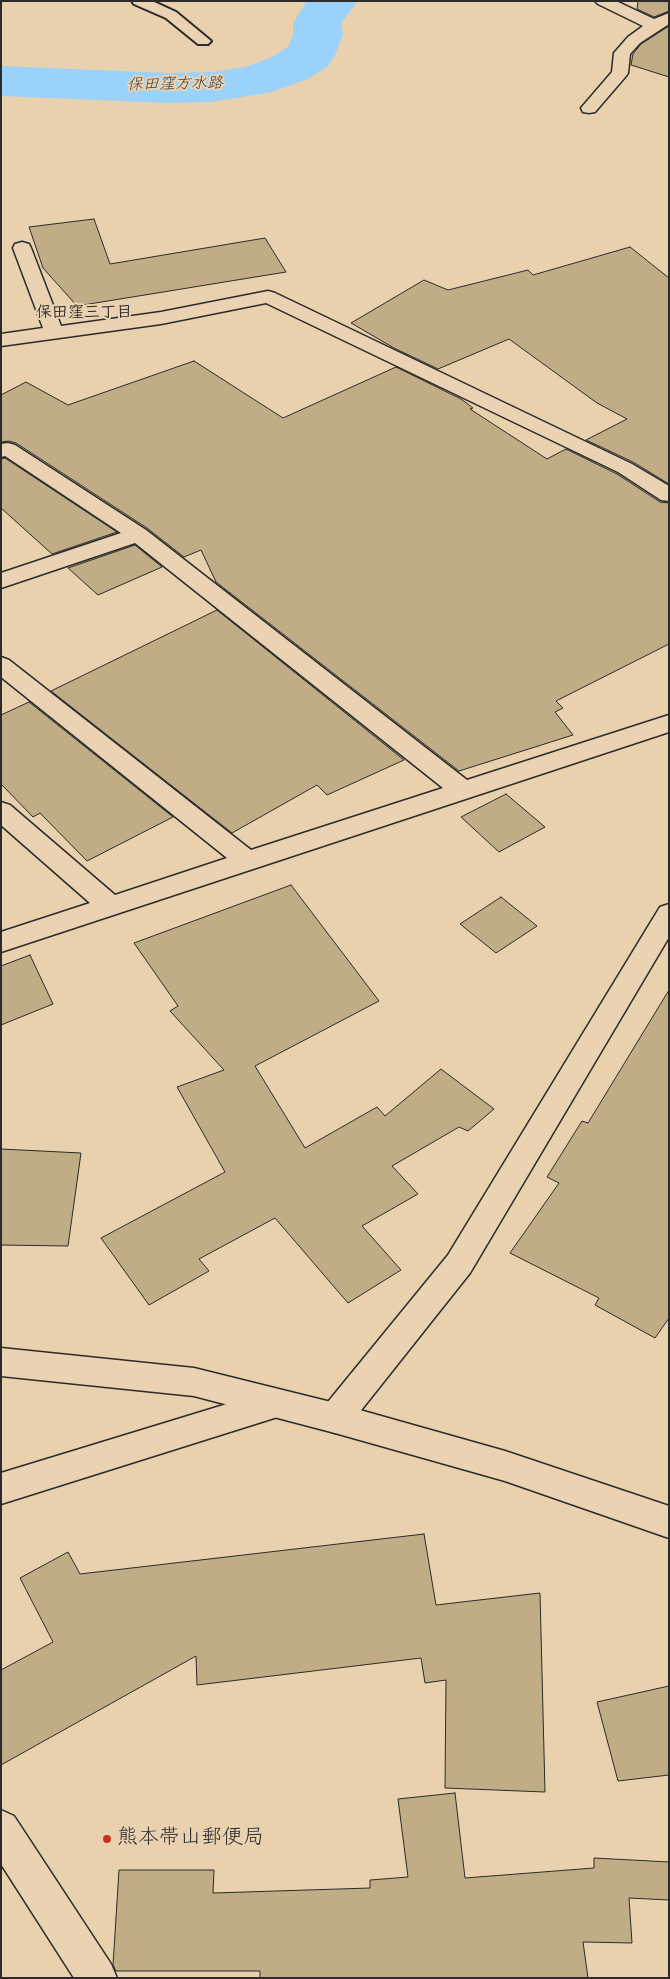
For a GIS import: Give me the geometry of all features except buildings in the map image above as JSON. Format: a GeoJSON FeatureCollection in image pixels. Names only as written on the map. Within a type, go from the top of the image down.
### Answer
{"type":"FeatureCollection","features":[{"type":"Feature","properties":{"kind":"street"},"geometry":{"type":"LineString","coordinates":[[603,1],[661,22]]}},
{"type":"Feature","properties":{"kind":"street"},"geometry":{"type":"LineString","coordinates":[[589,108],[620,73],[622,54],[634,40],[661,22]]}},
{"type":"Feature","properties":{"kind":"street"},"geometry":{"type":"LineString","coordinates":[[22,248],[54,333]]}},
{"type":"Feature","properties":{"kind":"street"},"geometry":{"type":"LineString","coordinates":[[1,340],[161,318],[268,297],[624,468],[669,495]]}},
{"type":"Feature","properties":{"kind":"street"},"geometry":{"type":"LineString","coordinates":[[1,451],[8,449],[138,535],[464,791]]}},
{"type":"Feature","properties":{"kind":"street"},"geometry":{"type":"LineString","coordinates":[[1,581],[138,535]]}},
{"type":"Feature","properties":{"kind":"street"},"geometry":{"type":"LineString","coordinates":[[1,665],[247,861]]}},
{"type":"Feature","properties":{"kind":"street"},"geometry":{"type":"LineString","coordinates":[[1,942],[669,723]]}},
{"type":"Feature","properties":{"kind":"street"},"geometry":{"type":"LineString","coordinates":[[1,811],[111,906]]}},
{"type":"Feature","properties":{"kind":"street"},"geometry":{"type":"LineString","coordinates":[[335,1418],[459,1264],[669,914]]}},
{"type":"Feature","properties":{"kind":"street"},"geometry":{"type":"LineString","coordinates":[[1,1362],[194,1382],[335,1418],[505,1466],[669,1522]]}},
{"type":"Feature","properties":{"kind":"street"},"geometry":{"type":"LineString","coordinates":[[1,1489],[276,1404]]}},
{"type":"Feature","properties":{"kind":"street"},"geometry":{"type":"LineString","coordinates":[[3,1835],[97,1978]]}},
{"type":"Feature","properties":{"kind":"lane"},"geometry":{"type":"LineString","coordinates":[[139,1],[171,15],[203,41]]}},
{"type":"Feature","properties":{"kind":"waterway","name":"保田窪方水路"},"geometry":{"type":"LineString","coordinates":[[1,81],[168,88],[211,87],[254,81],[290,68],[310,55],[318,35],[317,23],[334,1]]}},
{"type":"Feature","properties":{"kind":"place","name":"熊本帯山郵便局"},"geometry":{"type":"Point","coordinates":[107,1839]}},
{"type":"Feature","properties":{"kind":"district","name":"保田窪三丁目"},"geometry":{"type":"Point","coordinates":[84,314]}}]}
